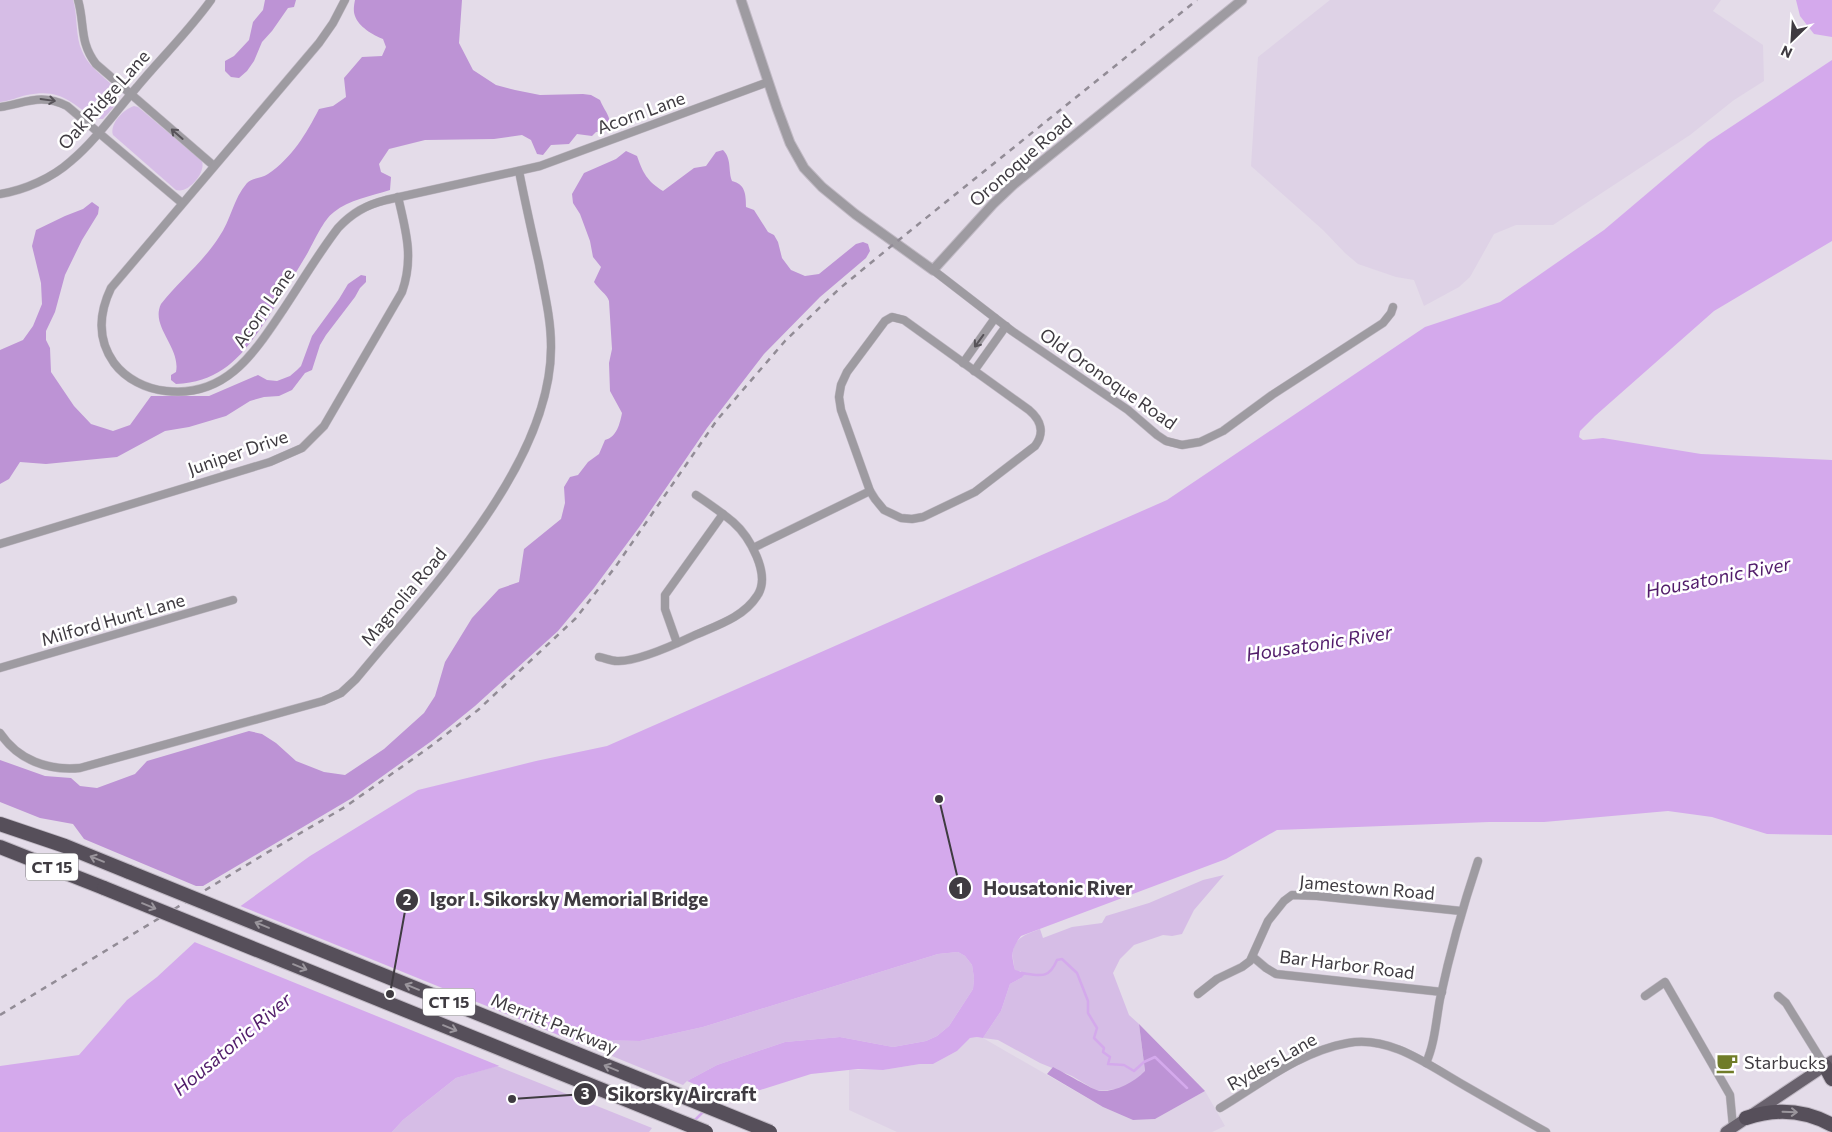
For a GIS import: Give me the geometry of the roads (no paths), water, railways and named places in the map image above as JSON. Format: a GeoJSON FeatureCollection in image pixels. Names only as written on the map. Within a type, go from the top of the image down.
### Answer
{"type":"FeatureCollection","features":[{"type":"Feature","properties":{"kind":"highway"},"geometry":{"type":"LineString","coordinates":[[0,815],[64,846]]}},
{"type":"Feature","properties":{"kind":"highway","name":"CT 15"},"geometry":{"type":"LineString","coordinates":[[0,824],[64,846]]}},
{"type":"Feature","properties":{"kind":"highway","name":"CT 15"},"geometry":{"type":"LineString","coordinates":[[0,846],[706,1132]]}},
{"type":"Feature","properties":{"kind":"highway","name":"Merritt Parkway"},"geometry":{"type":"LineString","coordinates":[[64,846],[770,1132]]}},
{"type":"Feature","properties":{"kind":"highway"},"geometry":{"type":"LineString","coordinates":[[1830,1066],[1832,1079]]}},
{"type":"Feature","properties":{"kind":"highway"},"geometry":{"type":"LineString","coordinates":[[1746,1118],[1761,1113],[1801,1112],[1832,1125]]}},
{"type":"Feature","properties":{"kind":"main road"},"geometry":{"type":"LineString","coordinates":[[1730,1130],[1830,1066]]}},
{"type":"Feature","properties":{"kind":"street"},"geometry":{"type":"LineString","coordinates":[[78,0],[83,39],[90,56],[103,71],[214,166]]}},
{"type":"Feature","properties":{"kind":"street","name":"Oak Ridge Lane"},"geometry":{"type":"LineString","coordinates":[[0,194],[23,189],[62,168],[80,153],[211,0]]}},
{"type":"Feature","properties":{"kind":"street","name":"Acorn Lane"},"geometry":{"type":"LineString","coordinates":[[344,0],[339,13],[326,33],[111,288],[102,309],[101,322],[105,346],[118,368],[137,382],[148,387],[172,392],[206,387],[234,373],[258,346],[338,228],[354,213],[364,207],[398,197],[519,171],[550,162],[768,82]]}},
{"type":"Feature","properties":{"kind":"street"},"geometry":{"type":"LineString","coordinates":[[742,0],[790,143],[804,168],[822,187],[862,220],[933,270]]}},
{"type":"Feature","properties":{"kind":"street","name":"Oronoque Road"},"geometry":{"type":"LineString","coordinates":[[933,270],[993,204],[1013,185],[1242,0]]}},
{"type":"Feature","properties":{"kind":"street"},"geometry":{"type":"LineString","coordinates":[[0,107],[40,99],[59,102],[67,106],[99,131],[182,203]]}},
{"type":"Feature","properties":{"kind":"street","name":"Magnolia Road"},"geometry":{"type":"LineString","coordinates":[[0,732],[12,747],[38,763],[59,768],[80,768],[324,701],[341,693],[356,679],[461,551],[480,525],[514,470],[540,410],[550,363],[551,331],[547,302],[519,171]]}},
{"type":"Feature","properties":{"kind":"street","name":"Juniper Drive"},"geometry":{"type":"LineString","coordinates":[[0,544],[270,462],[292,453],[310,442],[331,417],[396,304],[406,281],[408,244],[398,197]]}},
{"type":"Feature","properties":{"kind":"street","name":"Old Oronoque Road"},"geometry":{"type":"LineString","coordinates":[[933,270],[1006,326],[1122,406],[1166,441],[1182,445],[1200,442],[1223,431],[1279,391],[1383,323],[1393,307]]}},
{"type":"Feature","properties":{"kind":"street"},"geometry":{"type":"LineString","coordinates":[[894,317],[904,320],[974,371],[1037,417],[1042,431],[1040,439],[1035,446],[975,492],[918,519],[901,518],[890,514],[879,504],[870,491],[841,410],[840,391],[847,372],[885,321],[894,317]]}},
{"type":"Feature","properties":{"kind":"street"},"geometry":{"type":"LineString","coordinates":[[963,363],[995,318]]}},
{"type":"Feature","properties":{"kind":"street"},"geometry":{"type":"LineString","coordinates":[[974,371],[1006,326]]}},
{"type":"Feature","properties":{"kind":"street"},"geometry":{"type":"LineString","coordinates":[[753,548],[870,491]]}},
{"type":"Feature","properties":{"kind":"street"},"geometry":{"type":"LineString","coordinates":[[599,657],[625,661],[677,643],[732,619],[758,596],[762,578],[753,548],[734,523],[696,494]]}},
{"type":"Feature","properties":{"kind":"street"},"geometry":{"type":"LineString","coordinates":[[677,643],[665,609],[665,595],[724,514]]}},
{"type":"Feature","properties":{"kind":"street","name":"Milford Hunt Lane"},"geometry":{"type":"LineString","coordinates":[[0,668],[234,600]]}},
{"type":"Feature","properties":{"kind":"street"},"geometry":{"type":"LineString","coordinates":[[1426,1063],[1431,1052],[1442,992],[1461,911],[1478,861]]}},
{"type":"Feature","properties":{"kind":"street","name":"Jamestown Road"},"geometry":{"type":"LineString","coordinates":[[1253,957],[1268,921],[1284,901],[1292,895],[1461,911]]}},
{"type":"Feature","properties":{"kind":"street"},"geometry":{"type":"LineString","coordinates":[[1198,994],[1217,979],[1242,967],[1253,957]]}},
{"type":"Feature","properties":{"kind":"street","name":"Bar Harbor Road"},"geometry":{"type":"LineString","coordinates":[[1253,957],[1276,974],[1442,992]]}},
{"type":"Feature","properties":{"kind":"street"},"geometry":{"type":"LineString","coordinates":[[1645,996],[1665,982],[1730,1095],[1730,1130]]}},
{"type":"Feature","properties":{"kind":"street"},"geometry":{"type":"LineString","coordinates":[[1778,996],[1786,1002],[1830,1066]]}},
{"type":"Feature","properties":{"kind":"street","name":"Ryders Lane"},"geometry":{"type":"LineString","coordinates":[[1220,1108],[1303,1058],[1333,1046],[1349,1042],[1365,1042],[1387,1045],[1426,1063],[1546,1132]]}},
{"type":"Feature","properties":{"kind":"water"},"geometry":{"type":"Polygon","coordinates":[[[1796,0],[1832,0],[1832,37],[1814,34],[1800,16],[1796,0]]]}},
{"type":"Feature","properties":{"kind":"water"},"geometry":{"type":"Polygon","coordinates":[[[1832,60],[1832,241],[1714,311],[1595,416],[1580,431],[1579,437],[1583,440],[1603,438],[1701,454],[1832,460],[1832,835],[1767,834],[1712,817],[1668,811],[1544,822],[1489,822],[1277,830],[1226,859],[1021,936],[1015,945],[1013,960],[1015,970],[1026,973],[1010,984],[1001,1011],[983,1038],[970,1038],[957,1051],[933,1064],[920,1064],[883,1070],[858,1069],[811,1074],[754,1092],[738,1102],[687,1081],[717,1065],[785,1042],[840,1037],[893,1047],[926,1041],[937,1036],[949,1026],[973,989],[972,965],[965,956],[958,952],[938,954],[703,1027],[640,1041],[591,1040],[456,1078],[403,1120],[392,1132],[0,1132],[0,1066],[79,1055],[127,1000],[157,977],[210,928],[310,856],[418,790],[607,746],[1167,500],[1425,327],[1500,302],[1604,230],[1708,142],[1832,60]]]}},
{"type":"Feature","properties":{"kind":"waterway"},"geometry":{"type":"LineString","coordinates":[[1022,973],[1044,975],[1051,970],[1057,960],[1062,959],[1077,973],[1088,1001],[1088,1013],[1097,1028],[1094,1038],[1104,1048],[1103,1052],[1110,1057],[1108,1064],[1124,1065],[1134,1071],[1144,1062],[1155,1057],[1187,1088]]}},
{"type":"Feature","properties":{"kind":"waterway"},"geometry":{"type":"LineString","coordinates":[[712,1102],[720,1094]]}},
{"type":"Feature","properties":{"kind":"waterway"},"geometry":{"type":"LineString","coordinates":[[693,1122],[705,1110]]}},
{"type":"Feature","properties":{"kind":"railway"},"geometry":{"type":"LineString","coordinates":[[0,1015],[345,807],[478,710],[576,618],[616,566],[717,420],[785,341],[839,289],[1197,0]]}},
{"type":"Feature","properties":{"kind":"place","name":"Housatonic River"},"geometry":{"type":"Point","coordinates":[939,799]}},
{"type":"Feature","properties":{"kind":"place","name":"Igor I. Sikorsky Memorial Bridge"},"geometry":{"type":"Point","coordinates":[390,994]}},
{"type":"Feature","properties":{"kind":"place","name":"Starbucks"},"geometry":{"type":"Point","coordinates":[1727,1063]}},
{"type":"Feature","properties":{"kind":"place","name":"Sikorsky Aircraft"},"geometry":{"type":"Point","coordinates":[512,1099]}}]}
